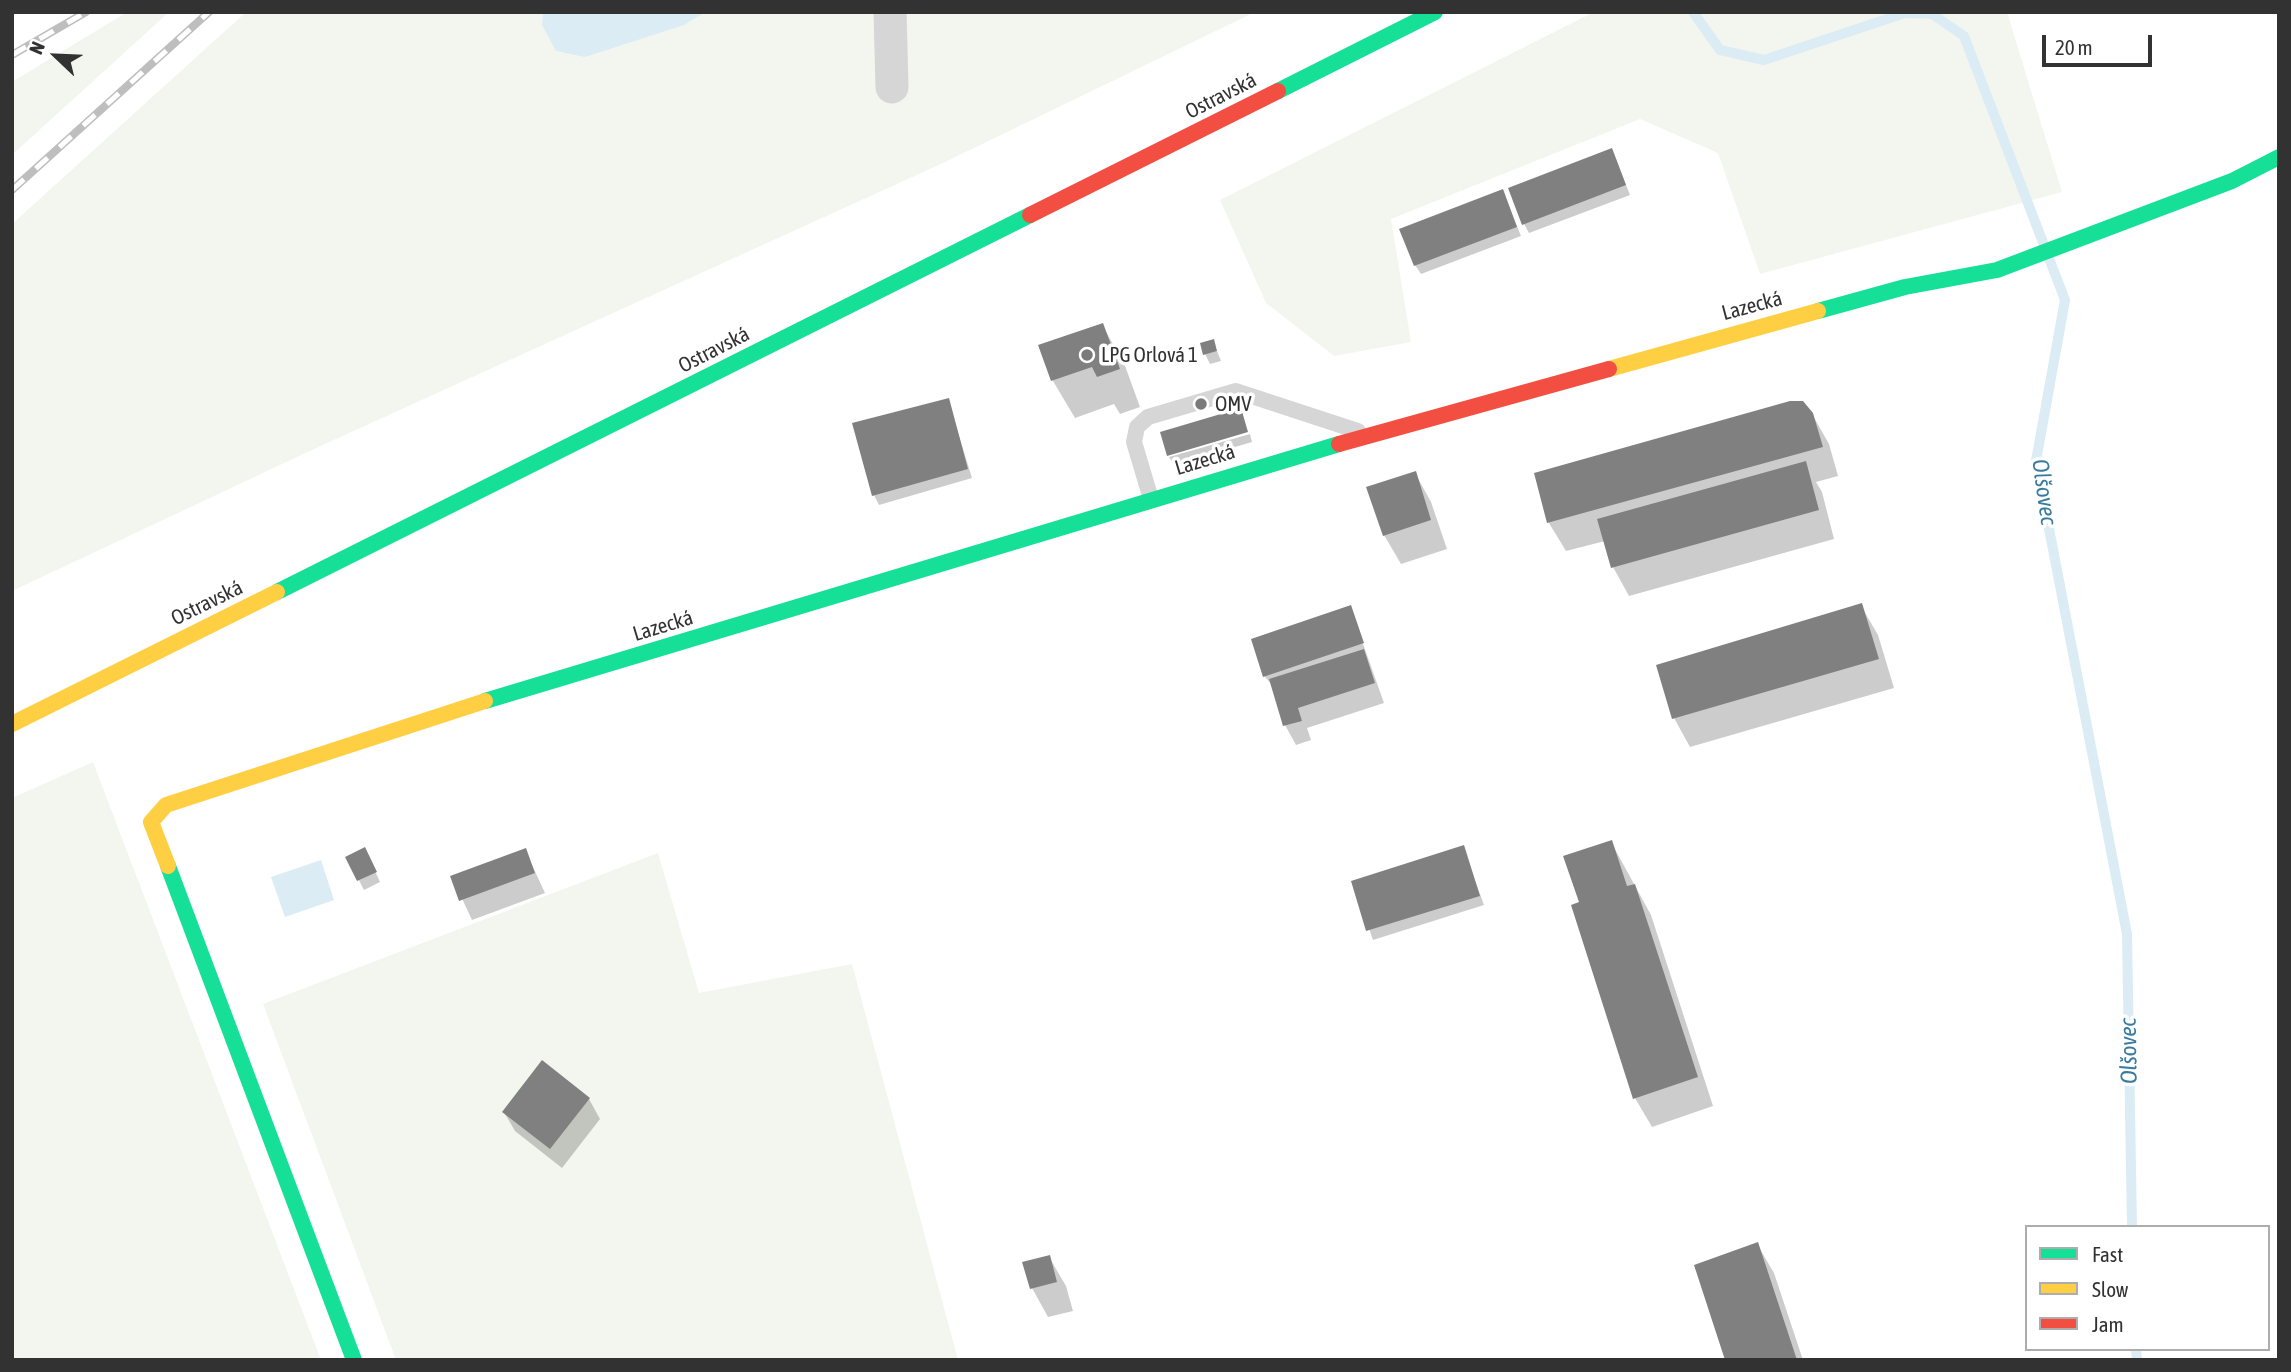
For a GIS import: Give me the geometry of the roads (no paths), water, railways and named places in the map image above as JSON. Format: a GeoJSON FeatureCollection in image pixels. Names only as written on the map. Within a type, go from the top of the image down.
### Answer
{"type":"FeatureCollection","features":[{"type":"Feature","properties":{"kind":"street"},"geometry":{"type":"LineString","coordinates":[[890,12],[892,86]]}},
{"type":"Feature","properties":{"kind":"street","name":"Ostravská"},"geometry":{"type":"LineString","coordinates":[[12,723],[1435,12]]}},
{"type":"Feature","properties":{"kind":"street","name":"Lazecká"},"geometry":{"type":"LineString","coordinates":[[354,1360],[151,822],[166,805],[382,732],[1368,435],[1905,287],[1997,270],[2232,181],[2279,157]]}},
{"type":"Feature","properties":{"kind":"lane"},"geometry":{"type":"LineString","coordinates":[[1151,499],[1134,442],[1137,427],[1148,417],[1160,413],[1236,391],[1368,435]]}},
{"type":"Feature","properties":{"kind":"waterway","name":"Olšovec"},"geometry":{"type":"LineString","coordinates":[[1693,12],[1720,50],[1764,60],[1905,13],[1932,14],[1964,36],[2065,300],[2036,461],[2127,934],[2132,1225]]}},
{"type":"Feature","properties":{"kind":"waterway","name":"Olšovec"},"geometry":{"type":"LineString","coordinates":[[2136,1351],[2137,1360]]}},
{"type":"Feature","properties":{"kind":"railway"},"geometry":{"type":"LineString","coordinates":[[12,55],[86,12]]}},
{"type":"Feature","properties":{"kind":"railway"},"geometry":{"type":"LineString","coordinates":[[12,190],[209,12]]}},
{"type":"Feature","properties":{"kind":"place","name":"LPG Orlová 1"},"geometry":{"type":"Point","coordinates":[1087,355]}},
{"type":"Feature","properties":{"kind":"place","name":"OMV"},"geometry":{"type":"Point","coordinates":[1201,404]}}]}
